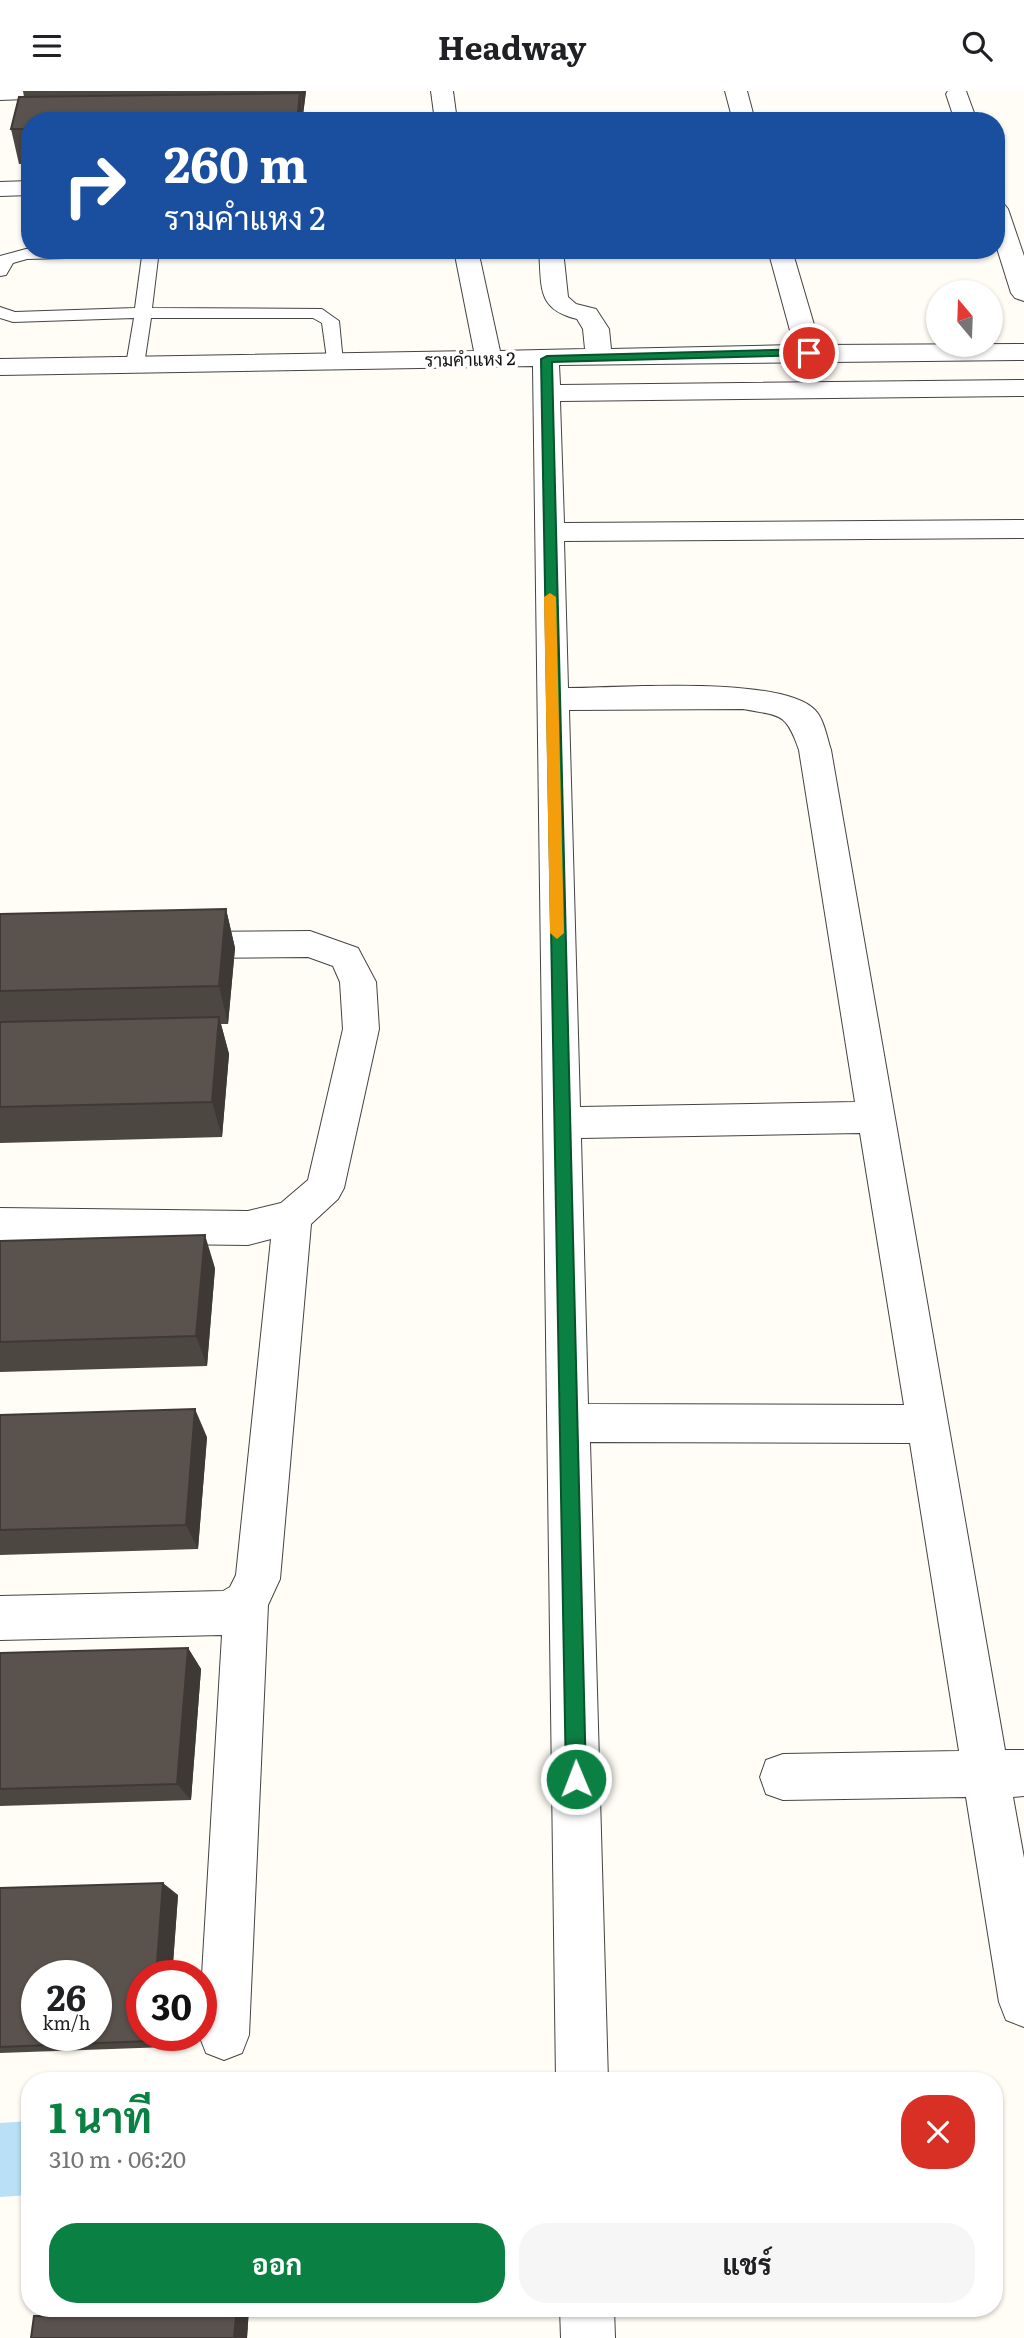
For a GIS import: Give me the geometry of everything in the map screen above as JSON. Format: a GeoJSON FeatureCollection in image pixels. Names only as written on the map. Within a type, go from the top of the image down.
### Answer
{"type":"FeatureCollection","features":[{"type":"Feature","properties":{"kind":"street"},"geometry":{"type":"LineString","coordinates":[[0,93],[51,91]]}},
{"type":"Feature","properties":{"kind":"street"},"geometry":{"type":"LineString","coordinates":[[442,91],[445,112]]}},
{"type":"Feature","properties":{"kind":"street"},"geometry":{"type":"LineString","coordinates":[[736,91],[742,112]]}},
{"type":"Feature","properties":{"kind":"street"},"geometry":{"type":"LineString","coordinates":[[957,94],[963,112]]}},
{"type":"Feature","properties":{"kind":"street"},"geometry":{"type":"LineString","coordinates":[[0,188],[21,188]]}},
{"type":"Feature","properties":{"kind":"street"},"geometry":{"type":"LineString","coordinates":[[1005,236],[1024,293]]}},
{"type":"Feature","properties":{"kind":"street"},"geometry":{"type":"LineString","coordinates":[[468,259],[489,360]]}},
{"type":"Feature","properties":{"kind":"street"},"geometry":{"type":"LineString","coordinates":[[552,259],[556,299],[567,309],[587,314],[596,329],[599,356]]}},
{"type":"Feature","properties":{"kind":"street"},"geometry":{"type":"LineString","coordinates":[[783,259],[809,353]]}},
{"type":"Feature","properties":{"kind":"street","name":"รามคำแหง 2"},"geometry":{"type":"LineString","coordinates":[[0,367],[489,360],[547,376],[599,356],[1024,352]]}},
{"type":"Feature","properties":{"kind":"street"},"geometry":{"type":"LineString","coordinates":[[582,2072],[547,376],[1024,388]]}},
{"type":"Feature","properties":{"kind":"street"},"geometry":{"type":"LineString","coordinates":[[549,532],[1024,529]]}},
{"type":"Feature","properties":{"kind":"street"},"geometry":{"type":"LineString","coordinates":[[552,699],[743,698],[787,707],[804,718],[816,750],[928,1424],[1005,1774],[1024,2002]]}},
{"type":"Feature","properties":{"kind":"street"},"geometry":{"type":"LineString","coordinates":[[0,1225],[248,1228],[292,1217],[324,1188],[361,1029],[358,982],[346,957],[310,944],[245,942],[150,946]]}},
{"type":"Feature","properties":{"kind":"street"},"geometry":{"type":"LineString","coordinates":[[562,1123],[877,1117]]}},
{"type":"Feature","properties":{"kind":"street"},"geometry":{"type":"LineString","coordinates":[[224,2035],[246,1602],[258,1579],[292,1217]]}},
{"type":"Feature","properties":{"kind":"street"},"geometry":{"type":"LineString","coordinates":[[568,1423],[928,1424]]}},
{"type":"Feature","properties":{"kind":"street"},"geometry":{"type":"LineString","coordinates":[[0,1618],[228,1613],[246,1602]]}},
{"type":"Feature","properties":{"kind":"street"},"geometry":{"type":"LineString","coordinates":[[783,1777],[1005,1774]]}},
{"type":"Feature","properties":{"kind":"street"},"geometry":{"type":"LineString","coordinates":[[587,2317],[588,2338]]}},
{"type":"Feature","properties":{"kind":"lane"},"geometry":{"type":"LineString","coordinates":[[0,271],[6,260],[21,256]]}},
{"type":"Feature","properties":{"kind":"lane"},"geometry":{"type":"LineString","coordinates":[[135,365],[150,259]]}},
{"type":"Feature","properties":{"kind":"lane"},"geometry":{"type":"LineString","coordinates":[[0,312],[13,317],[143,313],[316,313],[330,321],[334,362]]}},
{"type":"Feature","properties":{"kind":"building"},"geometry":{"type":"Polygon","coordinates":[[[300,93],[298,112],[21,112],[21,129],[11,129],[19,97],[300,93]]]}},
{"type":"Feature","properties":{"kind":"building"},"geometry":{"type":"Polygon","coordinates":[[[226,909],[219,986],[0,991],[0,914],[226,909]]]}},
{"type":"Feature","properties":{"kind":"building"},"geometry":{"type":"Polygon","coordinates":[[[219,1017],[212,1102],[0,1107],[0,1022],[219,1017]]]}},
{"type":"Feature","properties":{"kind":"building"},"geometry":{"type":"Polygon","coordinates":[[[205,1235],[196,1336],[0,1342],[0,1241],[205,1235]]]}},
{"type":"Feature","properties":{"kind":"building"},"geometry":{"type":"Polygon","coordinates":[[[195,1409],[186,1525],[0,1530],[0,1415],[195,1409]]]}},
{"type":"Feature","properties":{"kind":"building"},"geometry":{"type":"Polygon","coordinates":[[[188,1648],[177,1784],[0,1789],[0,1653],[188,1648]]]}},
{"type":"Feature","properties":{"kind":"building"},"geometry":{"type":"Polygon","coordinates":[[[163,1883],[157,1960],[126,1960],[126,2042],[112,2043],[112,1960],[21,1960],[21,2046],[0,2047],[0,1888],[163,1883]]]}},
{"type":"Feature","properties":{"kind":"building"},"geometry":{"type":"Polygon","coordinates":[[[34,2317],[236,2317],[234,2338],[31,2338],[34,2317]]]}},
{"type":"Feature","properties":{"kind":"waterway"},"geometry":{"type":"LineString","coordinates":[[0,2160],[21,2159]]}},
{"type":"Feature","properties":{"kind":"slow traffic"},"geometry":{"type":"LineString","coordinates":[[550,597],[557,933]]}},
{"type":"Feature","properties":{"kind":"route"},"geometry":{"type":"LineString","coordinates":[[576,1779],[547,359],[809,353]]}}]}
